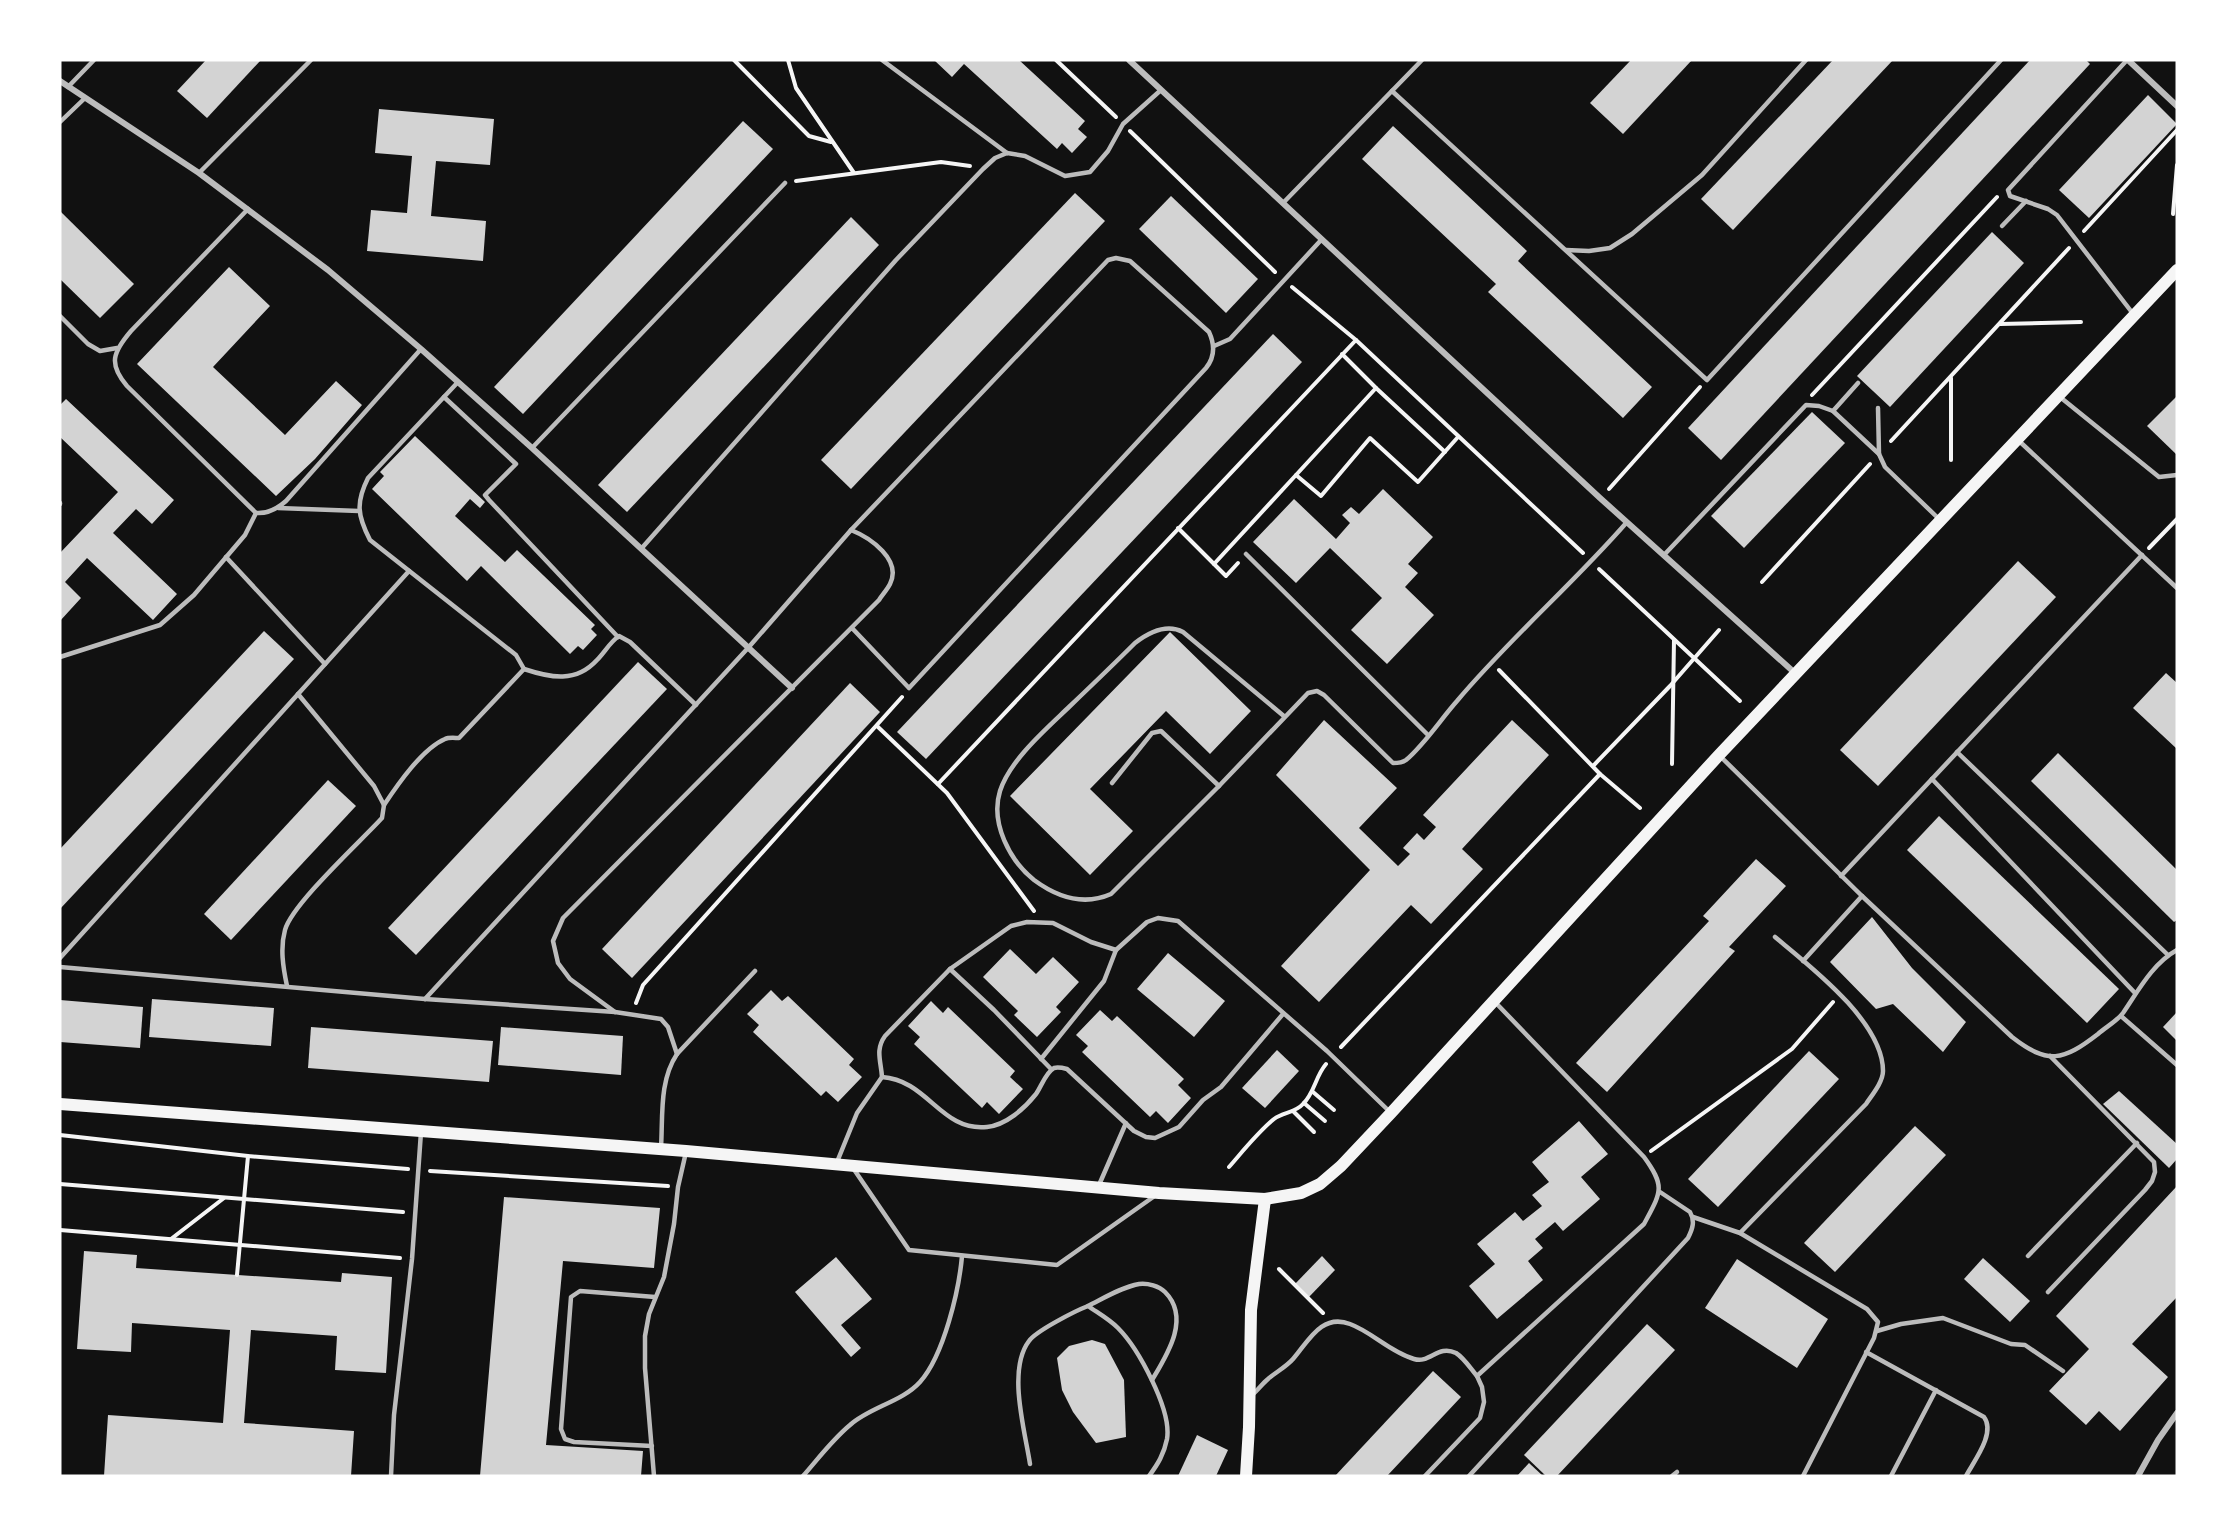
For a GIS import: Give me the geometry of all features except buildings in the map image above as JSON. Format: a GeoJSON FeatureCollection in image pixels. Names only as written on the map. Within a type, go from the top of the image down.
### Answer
{"type":"FeatureCollection","features":[{"type":"Feature","properties":{"kind":"main road"},"geometry":{"type":"LineString","coordinates":[[60,1104],[686,1151],[854,1168],[1159,1193],[1265,1198],[1301,1193],[1320,1184],[1341,1166],[1719,755],[2177,270]]}},
{"type":"Feature","properties":{"kind":"main road"},"geometry":{"type":"LineString","coordinates":[[1246,1476],[1253,1280],[1265,1198]]}},
{"type":"Feature","properties":{"kind":"street"},"geometry":{"type":"LineString","coordinates":[[1129,60],[1600,498],[1796,674]]}},
{"type":"Feature","properties":{"kind":"street"},"geometry":{"type":"LineString","coordinates":[[2128,60],[2177,106]]}},
{"type":"Feature","properties":{"kind":"street"},"geometry":{"type":"LineString","coordinates":[[60,81],[84,99],[200,173],[328,270],[532,448],[792,688]]}},
{"type":"Feature","properties":{"kind":"street"},"geometry":{"type":"LineString","coordinates":[[2138,1476],[2158,1440],[2177,1413]]}},
{"type":"Feature","properties":{"kind":"lane"},"geometry":{"type":"LineString","coordinates":[[68,87],[94,60]]}},
{"type":"Feature","properties":{"kind":"lane"},"geometry":{"type":"LineString","coordinates":[[200,173],[311,60]]}},
{"type":"Feature","properties":{"kind":"lane"},"geometry":{"type":"LineString","coordinates":[[882,60],[1007,153],[1025,156],[1065,176],[1090,172],[1108,151],[1123,124],[1161,90]]}},
{"type":"Feature","properties":{"kind":"lane"},"geometry":{"type":"LineString","coordinates":[[1284,202],[1422,60]]}},
{"type":"Feature","properties":{"kind":"lane"},"geometry":{"type":"LineString","coordinates":[[1566,250],[1589,251],[1610,248],[1632,234],[1702,175],[1806,60]]}},
{"type":"Feature","properties":{"kind":"lane"},"geometry":{"type":"LineString","coordinates":[[1392,91],[1707,380],[2001,60]]}},
{"type":"Feature","properties":{"kind":"lane"},"geometry":{"type":"LineString","coordinates":[[2128,60],[2008,190],[2010,196],[2048,209],[2057,215],[2134,315]]}},
{"type":"Feature","properties":{"kind":"lane"},"geometry":{"type":"LineString","coordinates":[[60,122],[84,99]]}},
{"type":"Feature","properties":{"kind":"lane"},"geometry":{"type":"LineString","coordinates":[[641,549],[896,260],[983,169],[995,158],[1007,153]]}},
{"type":"Feature","properties":{"kind":"lane"},"geometry":{"type":"LineString","coordinates":[[532,448],[785,183]]}},
{"type":"Feature","properties":{"kind":"lane"},"geometry":{"type":"LineString","coordinates":[[2002,226],[2026,201]]}},
{"type":"Feature","properties":{"kind":"lane"},"geometry":{"type":"LineString","coordinates":[[249,209],[155,305],[117,348],[115,364],[117,375],[256,513],[264,514],[278,508],[421,349]]}},
{"type":"Feature","properties":{"kind":"lane"},"geometry":{"type":"LineString","coordinates":[[1214,346],[1230,339],[1322,239]]}},
{"type":"Feature","properties":{"kind":"lane"},"geometry":{"type":"LineString","coordinates":[[425,999],[748,648],[851,530],[1108,260],[1124,258],[1141,269],[1209,332],[1214,346],[1206,368],[909,688],[852,628]]}},
{"type":"Feature","properties":{"kind":"lane"},"geometry":{"type":"LineString","coordinates":[[60,316],[88,344],[100,351],[117,348]]}},
{"type":"Feature","properties":{"kind":"lane"},"geometry":{"type":"LineString","coordinates":[[458,382],[368,478],[360,495],[359,511],[369,540],[516,655],[524,669],[546,676],[563,678],[580,674],[596,662],[618,637]]}},
{"type":"Feature","properties":{"kind":"lane"},"geometry":{"type":"LineString","coordinates":[[1833,411],[1858,383]]}},
{"type":"Feature","properties":{"kind":"lane"},"geometry":{"type":"LineString","coordinates":[[2058,396],[2159,477],[2177,474]]}},
{"type":"Feature","properties":{"kind":"lane"},"geometry":{"type":"LineString","coordinates":[[444,397],[516,464],[485,495],[489,500],[618,637],[624,637],[630,642],[696,705]]}},
{"type":"Feature","properties":{"kind":"lane"},"geometry":{"type":"LineString","coordinates":[[1664,555],[1806,405],[1819,406],[1833,411],[1879,454],[1885,466],[1941,520]]}},
{"type":"Feature","properties":{"kind":"lane"},"geometry":{"type":"LineString","coordinates":[[1878,408],[1879,454]]}},
{"type":"Feature","properties":{"kind":"lane"},"geometry":{"type":"LineString","coordinates":[[2018,440],[2177,588]]}},
{"type":"Feature","properties":{"kind":"lane"},"geometry":{"type":"LineString","coordinates":[[278,508],[359,511]]}},
{"type":"Feature","properties":{"kind":"lane"},"geometry":{"type":"LineString","coordinates":[[60,657],[160,625],[180,609],[245,536],[256,513]]}},
{"type":"Feature","properties":{"kind":"lane"},"geometry":{"type":"LineString","coordinates":[[1285,717],[1183,632],[1171,628],[1157,631],[1135,643],[1038,737],[1004,781],[999,794],[998,813],[1008,848],[1026,874],[1062,895],[1075,899],[1093,900],[1116,891],[1219,786],[1308,693],[1317,691],[1324,695],[1393,763],[1399,763],[1406,759],[1428,735],[1491,661],[1592,562],[1627,522]]}},
{"type":"Feature","properties":{"kind":"lane"},"geometry":{"type":"LineString","coordinates":[[615,1012],[570,979],[558,963],[553,941],[563,918],[852,628],[891,584],[893,572],[889,561],[878,546],[862,534],[851,530]]}},
{"type":"Feature","properties":{"kind":"lane"},"geometry":{"type":"LineString","coordinates":[[1246,554],[1428,735]]}},
{"type":"Feature","properties":{"kind":"lane"},"geometry":{"type":"LineString","coordinates":[[1841,876],[2142,555]]}},
{"type":"Feature","properties":{"kind":"lane"},"geometry":{"type":"LineString","coordinates":[[226,558],[325,664]]}},
{"type":"Feature","properties":{"kind":"lane"},"geometry":{"type":"LineString","coordinates":[[60,958],[409,571]]}},
{"type":"Feature","properties":{"kind":"lane"},"geometry":{"type":"LineString","coordinates":[[287,986],[283,969],[282,946],[285,927],[299,906],[382,818],[384,805],[396,787],[427,752],[447,738],[459,738],[524,669]]}},
{"type":"Feature","properties":{"kind":"lane"},"geometry":{"type":"LineString","coordinates":[[298,694],[374,786],[384,805]]}},
{"type":"Feature","properties":{"kind":"lane"},"geometry":{"type":"LineString","coordinates":[[1112,783],[1152,733],[1161,731],[1219,786]]}},
{"type":"Feature","properties":{"kind":"lane"},"geometry":{"type":"LineString","coordinates":[[1957,752],[2168,955]]}},
{"type":"Feature","properties":{"kind":"lane"},"geometry":{"type":"LineString","coordinates":[[1719,755],[1841,876],[2024,1046],[2050,1056],[2065,1056],[2080,1048],[2121,1016],[2135,993],[2168,955],[2177,950]]}},
{"type":"Feature","properties":{"kind":"lane"},"geometry":{"type":"LineString","coordinates":[[1932,779],[2135,993]]}},
{"type":"Feature","properties":{"kind":"lane"},"geometry":{"type":"LineString","coordinates":[[1803,961],[1862,896]]}},
{"type":"Feature","properties":{"kind":"lane"},"geometry":{"type":"LineString","coordinates":[[1041,1059],[1104,981],[1116,950],[1147,922],[1158,918],[1178,921],[1333,1057],[1391,1113]]}},
{"type":"Feature","properties":{"kind":"lane"},"geometry":{"type":"LineString","coordinates":[[836,1166],[856,1113],[882,1077],[878,1051],[880,1043],[950,969],[1011,926],[1041,921],[1066,927],[1091,942],[1116,950]]}},
{"type":"Feature","properties":{"kind":"lane"},"geometry":{"type":"LineString","coordinates":[[1740,1233],[1866,1104],[1883,1073],[1879,1047],[1869,1028],[1839,995],[1775,937]]}},
{"type":"Feature","properties":{"kind":"lane"},"geometry":{"type":"LineString","coordinates":[[60,967],[425,999],[615,1012],[661,1019],[668,1027],[677,1054]]}},
{"type":"Feature","properties":{"kind":"lane"},"geometry":{"type":"LineString","coordinates":[[950,969],[1051,1070]]}},
{"type":"Feature","properties":{"kind":"lane"},"geometry":{"type":"LineString","coordinates":[[661,1150],[666,1076],[677,1054],[755,971]]}},
{"type":"Feature","properties":{"kind":"lane"},"geometry":{"type":"LineString","coordinates":[[1477,1376],[1644,1224],[1660,1192],[1658,1180],[1644,1157],[1493,1000]]}},
{"type":"Feature","properties":{"kind":"lane"},"geometry":{"type":"LineString","coordinates":[[882,1077],[901,1081],[924,1094],[953,1120],[971,1126],[988,1127],[1003,1122],[1017,1113],[1035,1095],[1051,1070],[1057,1067],[1067,1069],[1140,1134],[1155,1138],[1179,1127],[1203,1100],[1221,1087],[1283,1014]]}},
{"type":"Feature","properties":{"kind":"lane"},"geometry":{"type":"LineString","coordinates":[[2121,1016],[2177,1065]]}},
{"type":"Feature","properties":{"kind":"lane"},"geometry":{"type":"LineString","coordinates":[[2048,1292],[2152,1181],[2156,1172],[2154,1162],[2137,1143],[2050,1056]]}},
{"type":"Feature","properties":{"kind":"lane"},"geometry":{"type":"LineString","coordinates":[[1098,1188],[1126,1123]]}},
{"type":"Feature","properties":{"kind":"lane"},"geometry":{"type":"LineString","coordinates":[[391,1476],[394,1415],[412,1259],[422,1130]]}},
{"type":"Feature","properties":{"kind":"lane"},"geometry":{"type":"LineString","coordinates":[[2028,1256],[2137,1143]]}},
{"type":"Feature","properties":{"kind":"lane"},"geometry":{"type":"LineString","coordinates":[[654,1476],[645,1368],[645,1336],[649,1314],[664,1278],[686,1151]]}},
{"type":"Feature","properties":{"kind":"lane"},"geometry":{"type":"LineString","coordinates":[[854,1168],[909,1250],[1057,1265],[1159,1193]]}},
{"type":"Feature","properties":{"kind":"lane"},"geometry":{"type":"LineString","coordinates":[[1469,1476],[1688,1238],[1693,1228],[1693,1217],[1690,1212],[1660,1192]]}},
{"type":"Feature","properties":{"kind":"lane"},"geometry":{"type":"LineString","coordinates":[[1693,1217],[1740,1233],[1867,1309],[1878,1322],[1877,1331],[1803,1476]]}},
{"type":"Feature","properties":{"kind":"lane"},"geometry":{"type":"LineString","coordinates":[[803,1476],[849,1425],[910,1391],[920,1382],[935,1356],[945,1330],[959,1284],[962,1256]]}},
{"type":"Feature","properties":{"kind":"lane"},"geometry":{"type":"LineString","coordinates":[[1030,1464],[1019,1390],[1022,1353],[1029,1339],[1074,1311],[1125,1288],[1140,1284],[1152,1285],[1162,1290],[1171,1299],[1176,1311],[1177,1325],[1168,1351],[1152,1380]]}},
{"type":"Feature","properties":{"kind":"lane"},"geometry":{"type":"LineString","coordinates":[[652,1446],[574,1442],[565,1439],[561,1429],[572,1298],[580,1291],[655,1297]]}},
{"type":"Feature","properties":{"kind":"lane"},"geometry":{"type":"LineString","coordinates":[[1088,1306],[1121,1331],[1152,1380],[1161,1402],[1167,1437],[1161,1460],[1149,1476]]}},
{"type":"Feature","properties":{"kind":"lane"},"geometry":{"type":"LineString","coordinates":[[1877,1331],[1901,1324],[1943,1318],[2011,1344],[2025,1346],[2063,1371]]}},
{"type":"Feature","properties":{"kind":"lane"},"geometry":{"type":"LineString","coordinates":[[1250,1397],[1261,1388],[1265,1381],[1292,1360],[1308,1338],[1321,1326],[1331,1322],[1350,1324],[1416,1360],[1424,1360],[1438,1351],[1447,1350],[1458,1354],[1477,1376],[1482,1387],[1484,1402],[1480,1418],[1425,1476]]}},
{"type":"Feature","properties":{"kind":"lane"},"geometry":{"type":"LineString","coordinates":[[1866,1352],[1976,1411],[1987,1421],[1988,1430],[1966,1476]]}},
{"type":"Feature","properties":{"kind":"lane"},"geometry":{"type":"LineString","coordinates":[[1891,1476],[1936,1390]]}},
{"type":"Feature","properties":{"kind":"path"},"geometry":{"type":"LineString","coordinates":[[734,60],[809,136],[831,142]]}},
{"type":"Feature","properties":{"kind":"path"},"geometry":{"type":"LineString","coordinates":[[788,60],[796,88],[854,173]]}},
{"type":"Feature","properties":{"kind":"path"},"geometry":{"type":"LineString","coordinates":[[1056,60],[1284,281],[1356,340],[1740,701]]}},
{"type":"Feature","properties":{"kind":"path"},"geometry":{"type":"LineString","coordinates":[[1762,582],[2177,131]]}},
{"type":"Feature","properties":{"kind":"path"},"geometry":{"type":"LineString","coordinates":[[785,183],[941,162],[983,169]]}},
{"type":"Feature","properties":{"kind":"path"},"geometry":{"type":"LineString","coordinates":[[2173,214],[2177,165]]}},
{"type":"Feature","properties":{"kind":"path"},"geometry":{"type":"LineString","coordinates":[[1806,405],[1814,391],[1984,208],[2008,190]]}},
{"type":"Feature","properties":{"kind":"path"},"geometry":{"type":"LineString","coordinates":[[1999,324],[2080,322]]}},
{"type":"Feature","properties":{"kind":"path"},"geometry":{"type":"LineString","coordinates":[[938,784],[1356,340]]}},
{"type":"Feature","properties":{"kind":"path"},"geometry":{"type":"LineString","coordinates":[[1342,354],[1445,452]]}},
{"type":"Feature","properties":{"kind":"path"},"geometry":{"type":"LineString","coordinates":[[1951,377],[1951,460]]}},
{"type":"Feature","properties":{"kind":"path"},"geometry":{"type":"LineString","coordinates":[[1600,498],[1707,380]]}},
{"type":"Feature","properties":{"kind":"path"},"geometry":{"type":"LineString","coordinates":[[1214,564],[1376,388]]}},
{"type":"Feature","properties":{"kind":"path"},"geometry":{"type":"LineString","coordinates":[[1296,475],[1321,496],[1370,438],[1418,482],[1458,437]]}},
{"type":"Feature","properties":{"kind":"path"},"geometry":{"type":"LineString","coordinates":[[2142,555],[2177,519]]}},
{"type":"Feature","properties":{"kind":"path"},"geometry":{"type":"LineString","coordinates":[[1178,528],[1226,576],[1246,554]]}},
{"type":"Feature","properties":{"kind":"path"},"geometry":{"type":"LineString","coordinates":[[1593,766],[1674,682],[1719,630]]}},
{"type":"Feature","properties":{"kind":"path"},"geometry":{"type":"LineString","coordinates":[[1672,764],[1674,639]]}},
{"type":"Feature","properties":{"kind":"path"},"geometry":{"type":"LineString","coordinates":[[1491,661],[1600,774],[1640,808]]}},
{"type":"Feature","properties":{"kind":"path"},"geometry":{"type":"LineString","coordinates":[[635,1016],[636,1000],[643,985],[909,688]]}},
{"type":"Feature","properties":{"kind":"path"},"geometry":{"type":"LineString","coordinates":[[877,726],[947,793],[1041,921]]}},
{"type":"Feature","properties":{"kind":"path"},"geometry":{"type":"LineString","coordinates":[[1229,1167],[1275,1118],[1293,1111],[1304,1103],[1313,1092],[1318,1072],[1600,774]]}},
{"type":"Feature","properties":{"kind":"path"},"geometry":{"type":"LineString","coordinates":[[1644,1157],[1792,1049],[1839,995]]}},
{"type":"Feature","properties":{"kind":"path"},"geometry":{"type":"LineString","coordinates":[[1313,1092],[1334,1110]]}},
{"type":"Feature","properties":{"kind":"path"},"geometry":{"type":"LineString","coordinates":[[1304,1103],[1324,1121]]}},
{"type":"Feature","properties":{"kind":"path"},"geometry":{"type":"LineString","coordinates":[[1293,1111],[1314,1132]]}},
{"type":"Feature","properties":{"kind":"path"},"geometry":{"type":"LineString","coordinates":[[60,1135],[248,1156],[678,1187]]}},
{"type":"Feature","properties":{"kind":"path"},"geometry":{"type":"LineString","coordinates":[[237,1275],[248,1156]]}},
{"type":"Feature","properties":{"kind":"path"},"geometry":{"type":"LineString","coordinates":[[60,1184],[416,1213]]}},
{"type":"Feature","properties":{"kind":"path"},"geometry":{"type":"LineString","coordinates":[[171,1239],[224,1197]]}},
{"type":"Feature","properties":{"kind":"path"},"geometry":{"type":"LineString","coordinates":[[60,1230],[412,1259]]}},
{"type":"Feature","properties":{"kind":"path"},"geometry":{"type":"LineString","coordinates":[[1279,1269],[1331,1322]]}}]}
